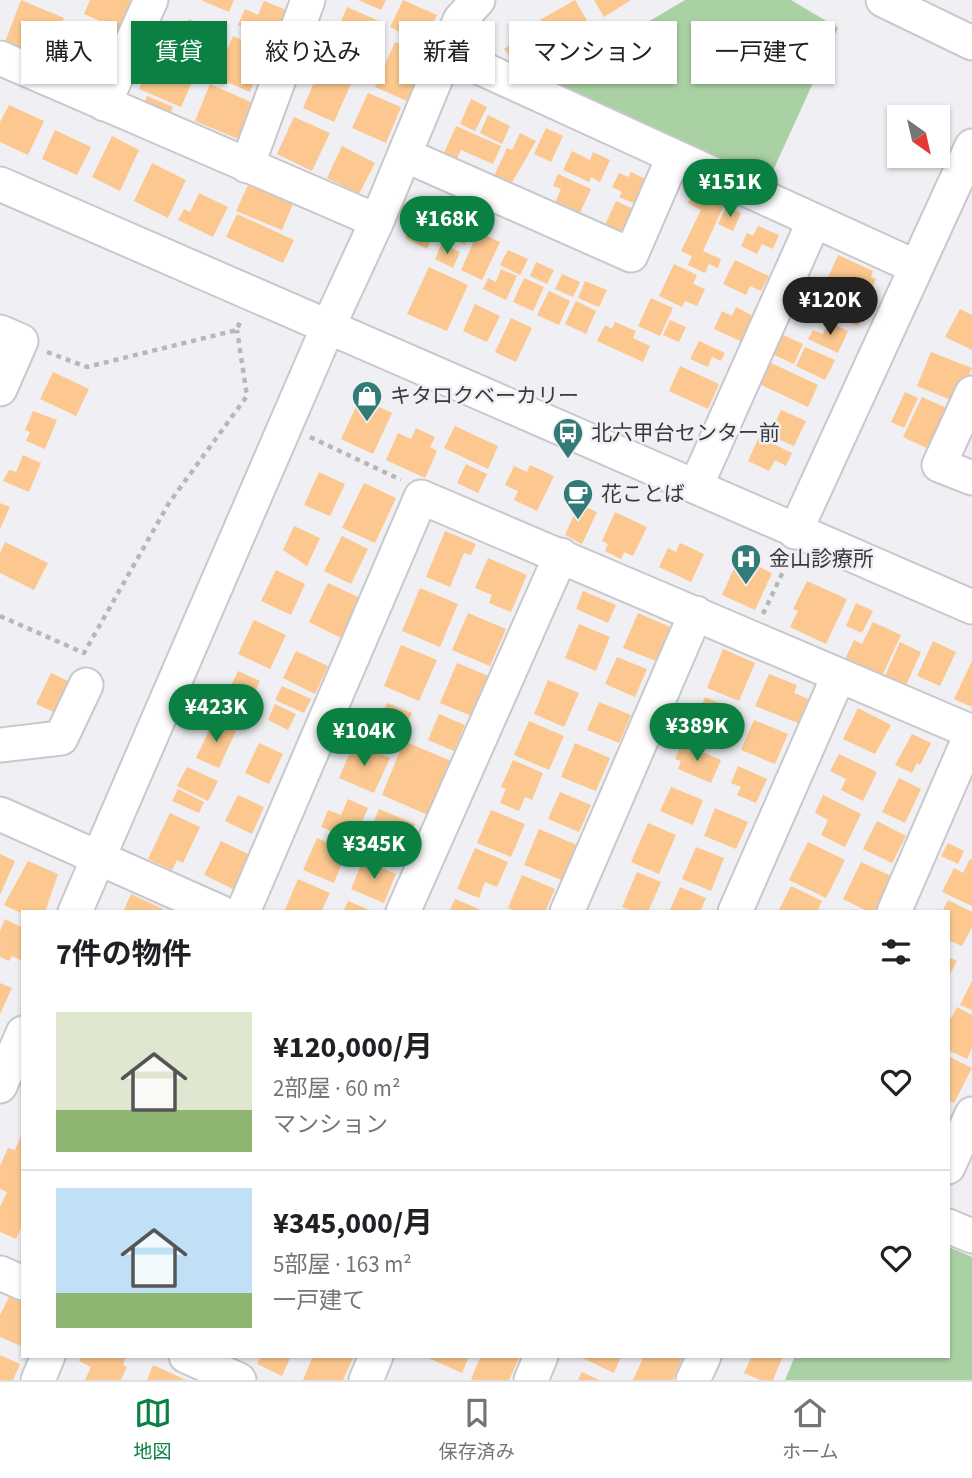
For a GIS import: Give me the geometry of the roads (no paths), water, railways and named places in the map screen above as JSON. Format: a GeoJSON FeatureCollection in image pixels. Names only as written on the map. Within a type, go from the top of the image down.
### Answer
{"type":"FeatureCollection","features":[{"type":"Feature","properties":{"kind":"street"},"geometry":{"type":"LineString","coordinates":[[104,104],[151,0]]}},
{"type":"Feature","properties":{"kind":"street"},"geometry":{"type":"LineString","coordinates":[[247,166],[309,0]]}},
{"type":"Feature","properties":{"kind":"street"},"geometry":{"type":"LineString","coordinates":[[460,21],[478,0]]}},
{"type":"Feature","properties":{"kind":"street"},"geometry":{"type":"LineString","coordinates":[[904,4],[972,43]]}},
{"type":"Feature","properties":{"kind":"street"},"geometry":{"type":"LineString","coordinates":[[0,58],[377,221]]}},
{"type":"Feature","properties":{"kind":"street"},"geometry":{"type":"LineString","coordinates":[[495,76],[916,267]]}},
{"type":"Feature","properties":{"kind":"street"},"geometry":{"type":"LineString","coordinates":[[76,910],[435,84]]}},
{"type":"Feature","properties":{"kind":"street"},"geometry":{"type":"LineString","coordinates":[[792,544],[972,146]]}},
{"type":"Feature","properties":{"kind":"street"},"geometry":{"type":"LineString","coordinates":[[405,155],[631,255],[673,158]]}},
{"type":"Feature","properties":{"kind":"street"},"geometry":{"type":"LineString","coordinates":[[0,184],[696,486],[792,544],[972,607]]}},
{"type":"Feature","properties":{"kind":"street"},"geometry":{"type":"LineString","coordinates":[[696,486],[814,221]]}},
{"type":"Feature","properties":{"kind":"street"},"geometry":{"type":"LineString","coordinates":[[0,388],[11,337]]}},
{"type":"Feature","properties":{"kind":"street"},"geometry":{"type":"LineString","coordinates":[[972,393],[939,466],[972,478]]}},
{"type":"Feature","properties":{"kind":"street"},"geometry":{"type":"LineString","coordinates":[[244,910],[421,496],[972,732],[895,910]]}},
{"type":"Feature","properties":{"kind":"street"},"geometry":{"type":"LineString","coordinates":[[404,910],[561,555]]}},
{"type":"Feature","properties":{"kind":"street"},"geometry":{"type":"LineString","coordinates":[[569,910],[696,613]]}},
{"type":"Feature","properties":{"kind":"street"},"geometry":{"type":"LineString","coordinates":[[736,910],[839,675]]}},
{"type":"Feature","properties":{"kind":"street"},"geometry":{"type":"LineString","coordinates":[[0,745],[61,738],[86,685]]}},
{"type":"Feature","properties":{"kind":"street"},"geometry":{"type":"LineString","coordinates":[[0,814],[216,910]]}},
{"type":"Feature","properties":{"kind":"street"},"geometry":{"type":"LineString","coordinates":[[0,1086],[21,1038]]}},
{"type":"Feature","properties":{"kind":"street"},"geometry":{"type":"LineString","coordinates":[[950,1163],[972,1114]]}},
{"type":"Feature","properties":{"kind":"street"},"geometry":{"type":"LineString","coordinates":[[950,1227],[972,1237]]}},
{"type":"Feature","properties":{"kind":"street"},"geometry":{"type":"LineString","coordinates":[[0,1273],[21,1282]]}},
{"type":"Feature","properties":{"kind":"street"},"geometry":{"type":"LineString","coordinates":[[38,1380],[47,1358]]}},
{"type":"Feature","properties":{"kind":"street"},"geometry":{"type":"LineString","coordinates":[[366,1380],[375,1358]]}},
{"type":"Feature","properties":{"kind":"street"},"geometry":{"type":"LineString","coordinates":[[531,1380],[540,1358]]}},
{"type":"Feature","properties":{"kind":"street"},"geometry":{"type":"LineString","coordinates":[[694,1380],[703,1358]]}},
{"type":"Feature","properties":{"kind":"place","name":"キタロクベーカリー"},"geometry":{"type":"Point","coordinates":[367,423]}},
{"type":"Feature","properties":{"kind":"place","name":"北六甲台センター前"},"geometry":{"type":"Point","coordinates":[568,460]}},
{"type":"Feature","properties":{"kind":"place","name":"花ことば"},"geometry":{"type":"Point","coordinates":[578,521]}},
{"type":"Feature","properties":{"kind":"place","name":"金山診療所"},"geometry":{"type":"Point","coordinates":[746,586]}}]}
